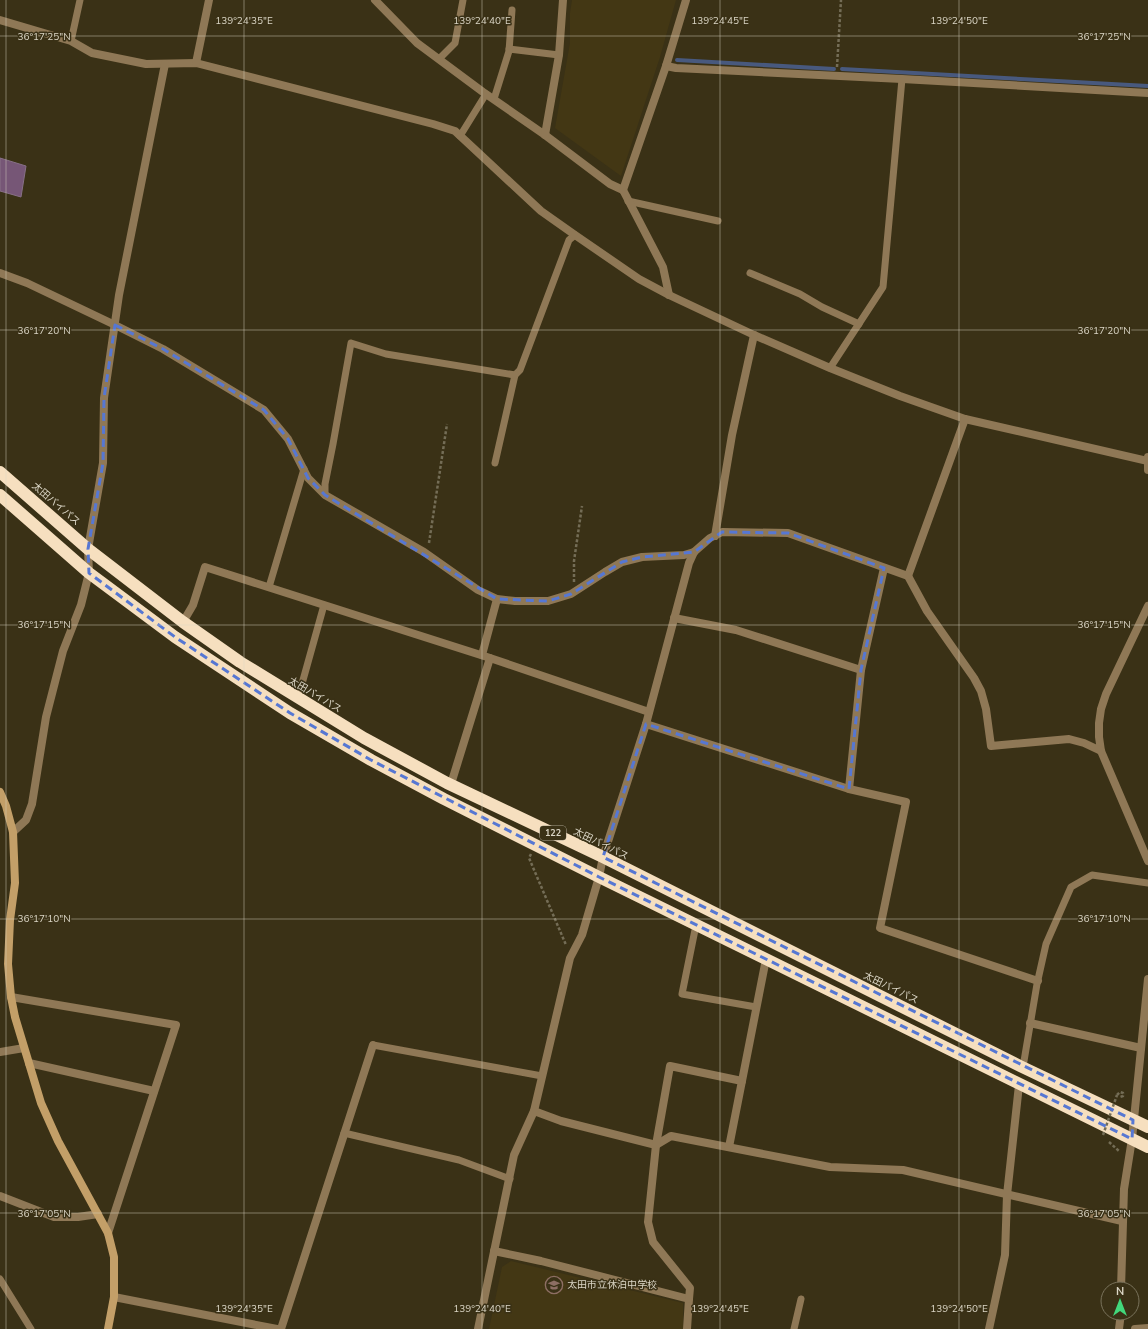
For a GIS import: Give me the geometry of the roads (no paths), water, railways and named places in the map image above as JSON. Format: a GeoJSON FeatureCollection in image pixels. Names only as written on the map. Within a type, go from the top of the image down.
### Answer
{"type":"FeatureCollection","features":[{"type":"Feature","properties":{"kind":"highway","name":"太田バイパス"},"geometry":{"type":"LineString","coordinates":[[0,472],[88,549],[184,622],[240,662],[364,738],[451,784],[603,857],[1022,1067],[1148,1127]]}},
{"type":"Feature","properties":{"kind":"highway","name":"122"},"geometry":{"type":"LineString","coordinates":[[0,495],[89,573],[175,637],[290,713],[371,760],[444,799],[599,877],[1148,1148]]}},
{"type":"Feature","properties":{"kind":"street"},"geometry":{"type":"LineString","coordinates":[[196,63],[209,0]]}},
{"type":"Feature","properties":{"kind":"street"},"geometry":{"type":"LineString","coordinates":[[544,135],[559,55],[563,0]]}},
{"type":"Feature","properties":{"kind":"street"},"geometry":{"type":"LineString","coordinates":[[623,190],[666,66],[686,0]]}},
{"type":"Feature","properties":{"kind":"street"},"geometry":{"type":"LineString","coordinates":[[378,1],[417,42],[439,59],[610,184],[623,190],[663,267],[669,295]]}},
{"type":"Feature","properties":{"kind":"street"},"geometry":{"type":"LineString","coordinates":[[0,20],[72,41],[92,53],[146,64],[196,63],[433,124],[455,132],[541,210],[574,235],[638,279],[669,295],[754,335],[830,368],[900,396],[965,419],[1148,461]]}},
{"type":"Feature","properties":{"kind":"street"},"geometry":{"type":"LineString","coordinates":[[13,832],[26,820],[32,804],[46,717],[63,651],[81,605],[89,573],[88,549],[103,463],[104,398],[119,295],[165,64]]}},
{"type":"Feature","properties":{"kind":"street"},"geometry":{"type":"LineString","coordinates":[[666,66],[676,68],[836,75],[1148,94]]}},
{"type":"Feature","properties":{"kind":"street"},"geometry":{"type":"LineString","coordinates":[[0,273],[27,283],[163,349],[264,410],[288,439],[308,478],[325,495],[427,554],[478,590],[497,599],[515,601],[548,600],[571,594],[622,562],[642,557],[684,555],[694,552]]}},
{"type":"Feature","properties":{"kind":"street"},"geometry":{"type":"LineString","coordinates":[[715,536],[732,435],[754,335]]}},
{"type":"Feature","properties":{"kind":"street"},"geometry":{"type":"LineString","coordinates":[[908,576],[965,419]]}},
{"type":"Feature","properties":{"kind":"street"},"geometry":{"type":"LineString","coordinates":[[1148,457],[1148,470]]}},
{"type":"Feature","properties":{"kind":"street"},"geometry":{"type":"LineString","coordinates":[[478,1329],[514,1155],[534,1111],[571,957],[582,936],[599,877],[603,857],[646,724],[689,563],[694,552],[710,538],[722,532],[788,532],[908,576],[927,611],[974,678],[981,691],[986,709],[991,746],[1069,739],[1084,743],[1101,751]]}},
{"type":"Feature","properties":{"kind":"street"},"geometry":{"type":"LineString","coordinates":[[184,622],[193,605],[205,567],[482,655],[649,712]]}},
{"type":"Feature","properties":{"kind":"street"},"geometry":{"type":"LineString","coordinates":[[849,789],[861,670],[884,568]]}},
{"type":"Feature","properties":{"kind":"street"},"geometry":{"type":"LineString","coordinates":[[482,655],[497,599]]}},
{"type":"Feature","properties":{"kind":"street"},"geometry":{"type":"LineString","coordinates":[[1148,606],[1106,694],[1101,709],[1098,736],[1101,751],[1148,861]]}},
{"type":"Feature","properties":{"kind":"street"},"geometry":{"type":"LineString","coordinates":[[674,618],[736,630],[861,670]]}},
{"type":"Feature","properties":{"kind":"street"},"geometry":{"type":"LineString","coordinates":[[451,784],[490,658]]}},
{"type":"Feature","properties":{"kind":"street"},"geometry":{"type":"LineString","coordinates":[[646,724],[849,789],[906,802],[880,928],[1038,981]]}},
{"type":"Feature","properties":{"kind":"street"},"geometry":{"type":"LineString","coordinates":[[0,792],[6,806],[13,832],[15,883],[10,920],[8,964],[14,1017],[42,1104],[58,1141],[108,1233],[114,1258],[114,1297],[108,1329]]}},
{"type":"Feature","properties":{"kind":"street"},"geometry":{"type":"LineString","coordinates":[[728,1147],[766,959]]}},
{"type":"Feature","properties":{"kind":"street"},"geometry":{"type":"LineString","coordinates":[[1122,1281],[1122,1221],[1124,1190],[1132,1140],[1148,979]]}},
{"type":"Feature","properties":{"kind":"street"},"geometry":{"type":"LineString","coordinates":[[11,997],[176,1025],[108,1233]]}},
{"type":"Feature","properties":{"kind":"street"},"geometry":{"type":"LineString","coordinates":[[1030,1023],[1141,1048]]}},
{"type":"Feature","properties":{"kind":"street"},"geometry":{"type":"LineString","coordinates":[[281,1329],[373,1045]]}},
{"type":"Feature","properties":{"kind":"street"},"geometry":{"type":"LineString","coordinates":[[0,1052],[24,1048]]}},
{"type":"Feature","properties":{"kind":"street"},"geometry":{"type":"LineString","coordinates":[[29,1063],[154,1091]]}},
{"type":"Feature","properties":{"kind":"street"},"geometry":{"type":"LineString","coordinates":[[687,1329],[690,1288],[653,1242],[648,1222],[656,1145],[670,1066],[742,1081]]}},
{"type":"Feature","properties":{"kind":"street"},"geometry":{"type":"LineString","coordinates":[[988,1329],[1005,1255],[1007,1195],[1019,1085]]}},
{"type":"Feature","properties":{"kind":"street"},"geometry":{"type":"LineString","coordinates":[[534,1111],[561,1122],[656,1145],[671,1136],[830,1167],[903,1170],[1122,1221]]}},
{"type":"Feature","properties":{"kind":"street"},"geometry":{"type":"LineString","coordinates":[[0,1196],[54,1217],[78,1217],[98,1214]]}},
{"type":"Feature","properties":{"kind":"street"},"geometry":{"type":"LineString","coordinates":[[494,1251],[541,1261],[689,1299]]}},
{"type":"Feature","properties":{"kind":"street"},"geometry":{"type":"LineString","coordinates":[[114,1297],[277,1329]]}},
{"type":"Feature","properties":{"kind":"street"},"geometry":{"type":"LineString","coordinates":[[1135,1329],[1148,1328]]}},
{"type":"Feature","properties":{"kind":"lane"},"geometry":{"type":"LineString","coordinates":[[72,41],[80,0]]}},
{"type":"Feature","properties":{"kind":"lane"},"geometry":{"type":"LineString","coordinates":[[439,59],[455,42],[463,0]]}},
{"type":"Feature","properties":{"kind":"lane"},"geometry":{"type":"LineString","coordinates":[[494,100],[509,49],[512,10]]}},
{"type":"Feature","properties":{"kind":"lane"},"geometry":{"type":"LineString","coordinates":[[509,49],[559,55]]}},
{"type":"Feature","properties":{"kind":"lane"},"geometry":{"type":"LineString","coordinates":[[830,368],[883,287],[902,79]]}},
{"type":"Feature","properties":{"kind":"lane"},"geometry":{"type":"LineString","coordinates":[[460,136],[486,94]]}},
{"type":"Feature","properties":{"kind":"lane"},"geometry":{"type":"LineString","coordinates":[[628,201],[718,221]]}},
{"type":"Feature","properties":{"kind":"lane"},"geometry":{"type":"LineString","coordinates":[[495,463],[515,375],[520,370],[569,240],[574,235]]}},
{"type":"Feature","properties":{"kind":"lane"},"geometry":{"type":"LineString","coordinates":[[750,273],[800,294],[822,307],[859,324]]}},
{"type":"Feature","properties":{"kind":"lane"},"geometry":{"type":"LineString","coordinates":[[325,495],[325,484],[351,343],[386,354],[515,375]]}},
{"type":"Feature","properties":{"kind":"lane"},"geometry":{"type":"LineString","coordinates":[[269,587],[304,469]]}},
{"type":"Feature","properties":{"kind":"lane"},"geometry":{"type":"LineString","coordinates":[[298,698],[324,605]]}},
{"type":"Feature","properties":{"kind":"lane"},"geometry":{"type":"LineString","coordinates":[[1022,1067],[1046,944],[1071,886],[1092,875],[1148,883]]}},
{"type":"Feature","properties":{"kind":"lane"},"geometry":{"type":"LineString","coordinates":[[696,925],[682,994],[756,1007]]}},
{"type":"Feature","properties":{"kind":"lane"},"geometry":{"type":"LineString","coordinates":[[373,1045],[542,1076]]}},
{"type":"Feature","properties":{"kind":"lane"},"geometry":{"type":"LineString","coordinates":[[344,1133],[459,1160],[510,1179]]}},
{"type":"Feature","properties":{"kind":"lane"},"geometry":{"type":"LineString","coordinates":[[0,1279],[31,1329]]}},
{"type":"Feature","properties":{"kind":"lane"},"geometry":{"type":"LineString","coordinates":[[794,1329],[801,1299]]}},
{"type":"Feature","properties":{"kind":"waterway"},"geometry":{"type":"LineString","coordinates":[[677,60],[834,69]]}},
{"type":"Feature","properties":{"kind":"waterway"},"geometry":{"type":"LineString","coordinates":[[842,69],[1148,86]]}},
{"type":"Feature","properties":{"kind":"place","name":"太田市立休泊中学校"},"geometry":{"type":"Point","coordinates":[554,1285]}}]}
